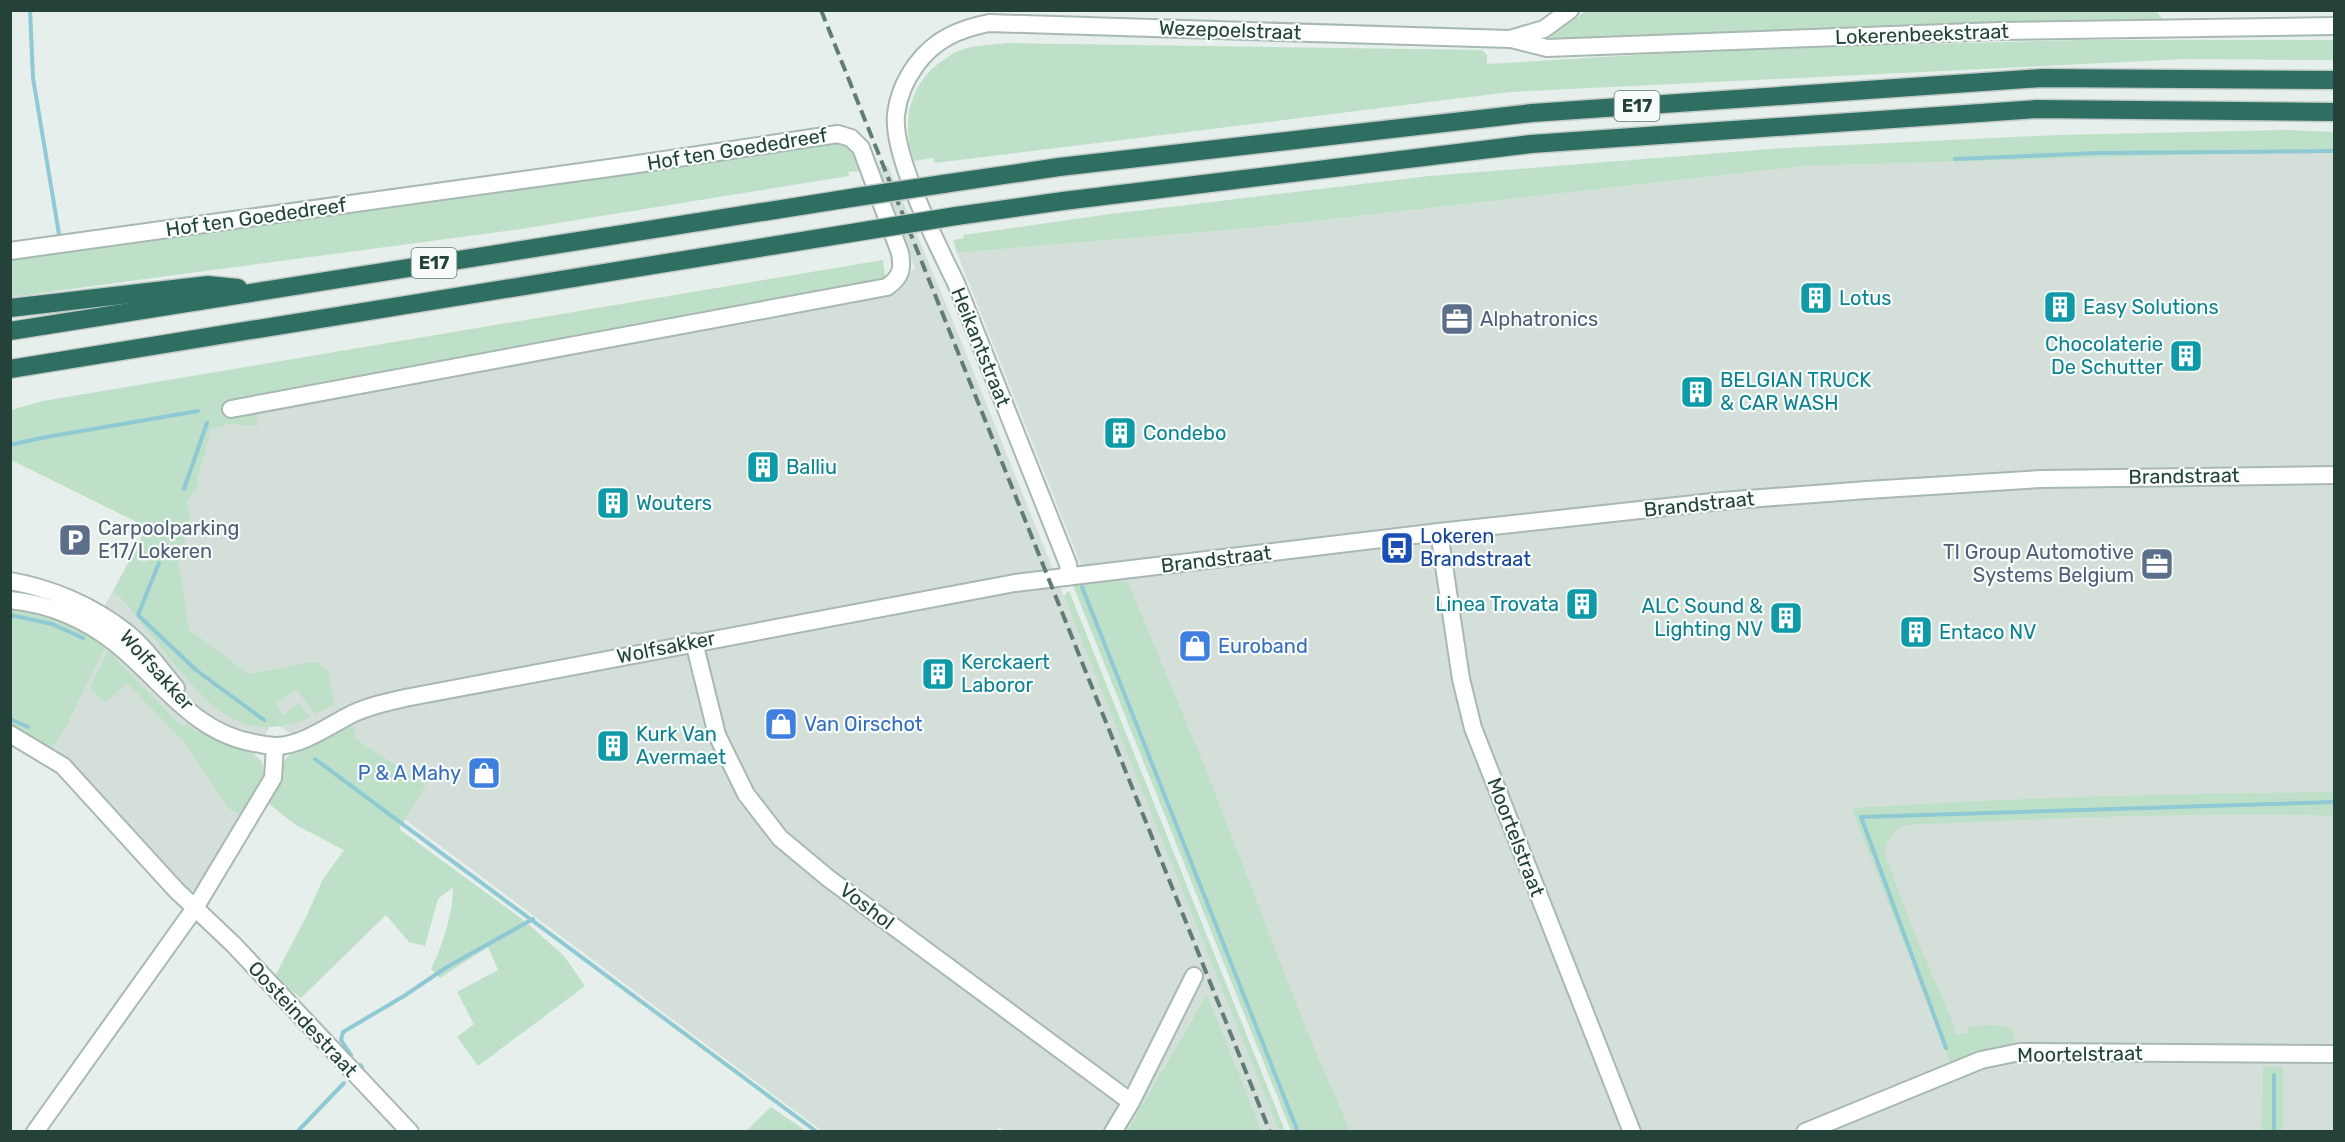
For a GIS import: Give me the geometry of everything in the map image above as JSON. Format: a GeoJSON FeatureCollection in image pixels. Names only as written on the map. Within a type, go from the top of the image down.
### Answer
{"type":"FeatureCollection","features":[{"type":"Feature","properties":{"kind":"highway","name":"E17"},"geometry":{"type":"LineString","coordinates":[[10,331],[1059,167],[1532,113],[2042,78],[2334,80]]}},
{"type":"Feature","properties":{"kind":"highway","name":"E17"},"geometry":{"type":"LineString","coordinates":[[10,369],[956,216],[1074,199],[1531,144],[2037,110],[2334,112]]}},
{"type":"Feature","properties":{"kind":"highway"},"geometry":{"type":"LineString","coordinates":[[10,308],[208,285],[264,290]]}},
{"type":"Feature","properties":{"kind":"street","name":"Wezepoelstraat"},"geometry":{"type":"LineString","coordinates":[[896,123],[905,80],[927,51],[948,35],[968,27],[989,23],[1510,39],[1544,29],[1570,10]]}},
{"type":"Feature","properties":{"kind":"street","name":"Lokerenbeekstraat"},"geometry":{"type":"LineString","coordinates":[[1510,39],[1547,48],[1999,31],[2334,26]]}},
{"type":"Feature","properties":{"kind":"street","name":"Heikantstraat"},"geometry":{"type":"LineString","coordinates":[[896,123],[904,162],[938,246],[956,283],[1068,564],[1070,570],[1066,577]]}},
{"type":"Feature","properties":{"kind":"street","name":"Hof ten Goededreef"},"geometry":{"type":"LineString","coordinates":[[10,251],[838,134],[851,138],[861,148],[900,253],[903,267],[897,280],[887,287],[231,409]]}},
{"type":"Feature","properties":{"kind":"street","name":"Brandstraat"},"geometry":{"type":"LineString","coordinates":[[1066,577],[1722,501],[2041,479],[2201,475],[2334,475]]}},
{"type":"Feature","properties":{"kind":"street","name":"Moortelstraat"},"geometry":{"type":"LineString","coordinates":[[1439,532],[1461,679],[1473,728],[1632,1131]]}},
{"type":"Feature","properties":{"kind":"street","name":"Wolfsakker"},"geometry":{"type":"LineString","coordinates":[[10,600],[44,606],[88,624],[115,643],[180,706],[202,722],[229,737],[275,746],[297,741],[365,709],[405,698],[1015,583],[1066,577]]}},
{"type":"Feature","properties":{"kind":"street","name":"Wolfsakker"},"geometry":{"type":"LineString","coordinates":[[10,581],[52,592],[94,612],[125,632],[185,698],[202,722]]}},
{"type":"Feature","properties":{"kind":"street","name":"Voshol"},"geometry":{"type":"LineString","coordinates":[[694,642],[717,735],[746,794],[780,838],[828,878],[1131,1102]]}},
{"type":"Feature","properties":{"kind":"street","name":"Oosteindestraat"},"geometry":{"type":"LineString","coordinates":[[10,734],[32,745],[63,766],[195,908],[233,944],[410,1131]]}},
{"type":"Feature","properties":{"kind":"street"},"geometry":{"type":"LineString","coordinates":[[35,1131],[195,908],[273,778],[275,746]]}},
{"type":"Feature","properties":{"kind":"street"},"geometry":{"type":"LineString","coordinates":[[1113,1131],[1131,1102],[1194,976]]}},
{"type":"Feature","properties":{"kind":"street","name":"Moortelstraat"},"geometry":{"type":"LineString","coordinates":[[1804,1131],[1981,1060],[2020,1052],[2334,1054]]}},
{"type":"Feature","properties":{"kind":"shaded area"},"geometry":{"type":"Polygon","coordinates":[[[2334,151],[2334,1131],[1306,1131],[957,253],[1252,228],[1805,166],[2334,151]]]}},
{"type":"Feature","properties":{"kind":"shaded area"},"geometry":{"type":"Polygon","coordinates":[[[888,166],[953,321],[1279,1131],[1262,1131],[1207,994],[1127,1131],[1005,1132],[999,1127],[995,1132],[822,1131],[273,721],[255,754],[262,762],[265,774],[260,788],[193,891],[184,888],[76,770],[48,747],[33,739],[147,527],[198,411],[905,277],[915,268],[875,168],[888,166]]]}},
{"type":"Feature","properties":{"kind":"green space"},"geometry":{"type":"Polygon","coordinates":[[[1587,10],[2156,10],[2162,19],[1550,42],[1551,36],[1587,10]]]}},
{"type":"Feature","properties":{"kind":"green space"},"geometry":{"type":"Polygon","coordinates":[[[2082,40],[2334,40],[2334,60],[2186,59],[1510,92],[935,163],[933,158],[914,161],[908,132],[908,118],[916,91],[933,68],[959,51],[978,46],[1007,43],[1482,50],[1487,55],[1487,64],[1735,49],[2082,40]]]}},
{"type":"Feature","properties":{"kind":"green space"},"geometry":{"type":"Polygon","coordinates":[[[2285,130],[2334,132],[2334,151],[1805,166],[1252,228],[957,253],[953,240],[964,238],[963,235],[1110,214],[1429,176],[1784,148],[2057,135],[2285,130]]]}},
{"type":"Feature","properties":{"kind":"green space"},"geometry":{"type":"Polygon","coordinates":[[[846,139],[866,170],[848,172],[849,176],[521,229],[11,297],[10,256],[846,139]]]}},
{"type":"Feature","properties":{"kind":"green space"},"geometry":{"type":"Polygon","coordinates":[[[883,260],[886,284],[255,406],[258,426],[228,424],[211,430],[197,479],[198,489],[194,490],[187,502],[190,520],[182,523],[185,544],[176,546],[189,630],[249,674],[312,662],[319,663],[328,671],[334,705],[315,714],[296,689],[276,704],[284,715],[299,703],[310,717],[288,724],[268,727],[250,725],[219,710],[190,683],[121,598],[113,593],[147,527],[11,460],[11,410],[43,401],[883,260]]]}},
{"type":"Feature","properties":{"kind":"green space"},"geometry":{"type":"Polygon","coordinates":[[[1128,582],[1206,770],[1307,1031],[1350,1131],[1291,1131],[1072,583],[1128,582]]]}},
{"type":"Feature","properties":{"kind":"green space"},"geometry":{"type":"Polygon","coordinates":[[[1069,591],[1285,1131],[1279,1131],[1078,632],[1064,596],[1069,591]]]}},
{"type":"Feature","properties":{"kind":"green space"},"geometry":{"type":"Polygon","coordinates":[[[10,605],[57,616],[98,637],[96,640],[105,647],[65,729],[50,749],[11,727],[10,605]]]}},
{"type":"Feature","properties":{"kind":"green space"},"geometry":{"type":"Polygon","coordinates":[[[109,649],[182,727],[186,724],[193,730],[248,751],[262,762],[261,783],[243,814],[230,810],[183,741],[127,683],[105,703],[90,687],[109,649]]]}},
{"type":"Feature","properties":{"kind":"green space"},"geometry":{"type":"Polygon","coordinates":[[[346,725],[357,727],[353,737],[426,785],[399,829],[526,922],[564,956],[585,986],[478,1066],[457,1037],[474,1024],[457,992],[498,970],[488,947],[440,978],[431,969],[446,929],[453,887],[438,899],[425,946],[409,942],[386,915],[301,998],[274,978],[323,879],[344,850],[296,825],[269,804],[286,758],[301,747],[346,725]]]}},
{"type":"Feature","properties":{"kind":"green space"},"geometry":{"type":"Polygon","coordinates":[[[2334,792],[2334,816],[2227,814],[2119,816],[1904,825],[1891,837],[1885,854],[1913,930],[1955,1028],[1955,1035],[1968,1033],[1968,1028],[1997,1025],[2013,1029],[2015,1038],[2012,1046],[1992,1049],[1950,1062],[1854,814],[1854,808],[1974,801],[2334,792]]]}},
{"type":"Feature","properties":{"kind":"green space"},"geometry":{"type":"Polygon","coordinates":[[[1207,994],[1262,1131],[1127,1131],[1207,994]]]}},
{"type":"Feature","properties":{"kind":"green space"},"geometry":{"type":"Polygon","coordinates":[[[2263,1067],[2283,1067],[2283,1131],[2261,1131],[2263,1067]]]}},
{"type":"Feature","properties":{"kind":"green space"},"geometry":{"type":"Polygon","coordinates":[[[771,1107],[806,1131],[746,1131],[771,1107]]]}},
{"type":"Feature","properties":{"kind":"waterway"},"geometry":{"type":"LineString","coordinates":[[30,10],[33,78],[59,234]]}},
{"type":"Feature","properties":{"kind":"waterway"},"geometry":{"type":"LineString","coordinates":[[1955,159],[2098,153],[2334,151]]}},
{"type":"Feature","properties":{"kind":"waterway"},"geometry":{"type":"LineString","coordinates":[[10,445],[198,411]]}},
{"type":"Feature","properties":{"kind":"waterway"},"geometry":{"type":"LineString","coordinates":[[184,489],[207,423]]}},
{"type":"Feature","properties":{"kind":"waterway"},"geometry":{"type":"LineString","coordinates":[[159,563],[138,615],[196,670],[264,720]]}},
{"type":"Feature","properties":{"kind":"waterway"},"geometry":{"type":"LineString","coordinates":[[1082,587],[1298,1132]]}},
{"type":"Feature","properties":{"kind":"waterway"},"geometry":{"type":"LineString","coordinates":[[10,615],[52,624],[83,638]]}},
{"type":"Feature","properties":{"kind":"waterway"},"geometry":{"type":"LineString","coordinates":[[10,719],[28,727]]}},
{"type":"Feature","properties":{"kind":"waterway"},"geometry":{"type":"LineString","coordinates":[[315,759],[817,1132]]}},
{"type":"Feature","properties":{"kind":"waterway"},"geometry":{"type":"LineString","coordinates":[[1946,1048],[1861,817],[2334,802]]}},
{"type":"Feature","properties":{"kind":"waterway"},"geometry":{"type":"LineString","coordinates":[[351,1055],[341,1040],[343,1032],[404,996],[447,967],[533,919]]}},
{"type":"Feature","properties":{"kind":"waterway"},"geometry":{"type":"LineString","coordinates":[[2274,1075],[2274,1132]]}},
{"type":"Feature","properties":{"kind":"waterway"},"geometry":{"type":"LineString","coordinates":[[297,1132],[344,1083]]}},
{"type":"Feature","properties":{"kind":"railway"},"geometry":{"type":"LineString","coordinates":[[821,10],[1270,1132]]}},
{"type":"Feature","properties":{"kind":"place","name":"Lotus"},"geometry":{"type":"Point","coordinates":[1816,298]}},
{"type":"Feature","properties":{"kind":"place","name":"Easy Solutions"},"geometry":{"type":"Point","coordinates":[2060,307]}},
{"type":"Feature","properties":{"kind":"place","name":"Alphatronics"},"geometry":{"type":"Point","coordinates":[1457,319]}},
{"type":"Feature","properties":{"kind":"place","name":"Chocolaterie De Schutter"},"geometry":{"type":"Point","coordinates":[2186,356]}},
{"type":"Feature","properties":{"kind":"place","name":"BELGIAN TRUCK & CAR WASH"},"geometry":{"type":"Point","coordinates":[1697,392]}},
{"type":"Feature","properties":{"kind":"place","name":"Condebo"},"geometry":{"type":"Point","coordinates":[1120,433]}},
{"type":"Feature","properties":{"kind":"place","name":"Balliu"},"geometry":{"type":"Point","coordinates":[763,467]}},
{"type":"Feature","properties":{"kind":"place","name":"Wouters"},"geometry":{"type":"Point","coordinates":[613,503]}},
{"type":"Feature","properties":{"kind":"place","name":"Carpoolparking E17/Lokeren"},"geometry":{"type":"Point","coordinates":[75,540]}},
{"type":"Feature","properties":{"kind":"place","name":"Lokeren Brandstraat"},"geometry":{"type":"Point","coordinates":[1397,548]}},
{"type":"Feature","properties":{"kind":"place","name":"TI Group Automotive Systems Belgium"},"geometry":{"type":"Point","coordinates":[2157,564]}},
{"type":"Feature","properties":{"kind":"place","name":"Linea Trovata"},"geometry":{"type":"Point","coordinates":[1582,604]}},
{"type":"Feature","properties":{"kind":"place","name":"ALC Sound & Lighting NV"},"geometry":{"type":"Point","coordinates":[1786,618]}},
{"type":"Feature","properties":{"kind":"place","name":"Entaco NV"},"geometry":{"type":"Point","coordinates":[1916,632]}},
{"type":"Feature","properties":{"kind":"place","name":"Euroband"},"geometry":{"type":"Point","coordinates":[1195,646]}},
{"type":"Feature","properties":{"kind":"place","name":"Kerckaert Laboror"},"geometry":{"type":"Point","coordinates":[938,674]}},
{"type":"Feature","properties":{"kind":"place","name":"Van Oirschot"},"geometry":{"type":"Point","coordinates":[781,724]}},
{"type":"Feature","properties":{"kind":"place","name":"Kurk Van Avermaet"},"geometry":{"type":"Point","coordinates":[613,746]}},
{"type":"Feature","properties":{"kind":"place","name":"P & A Mahy"},"geometry":{"type":"Point","coordinates":[484,773]}}]}
